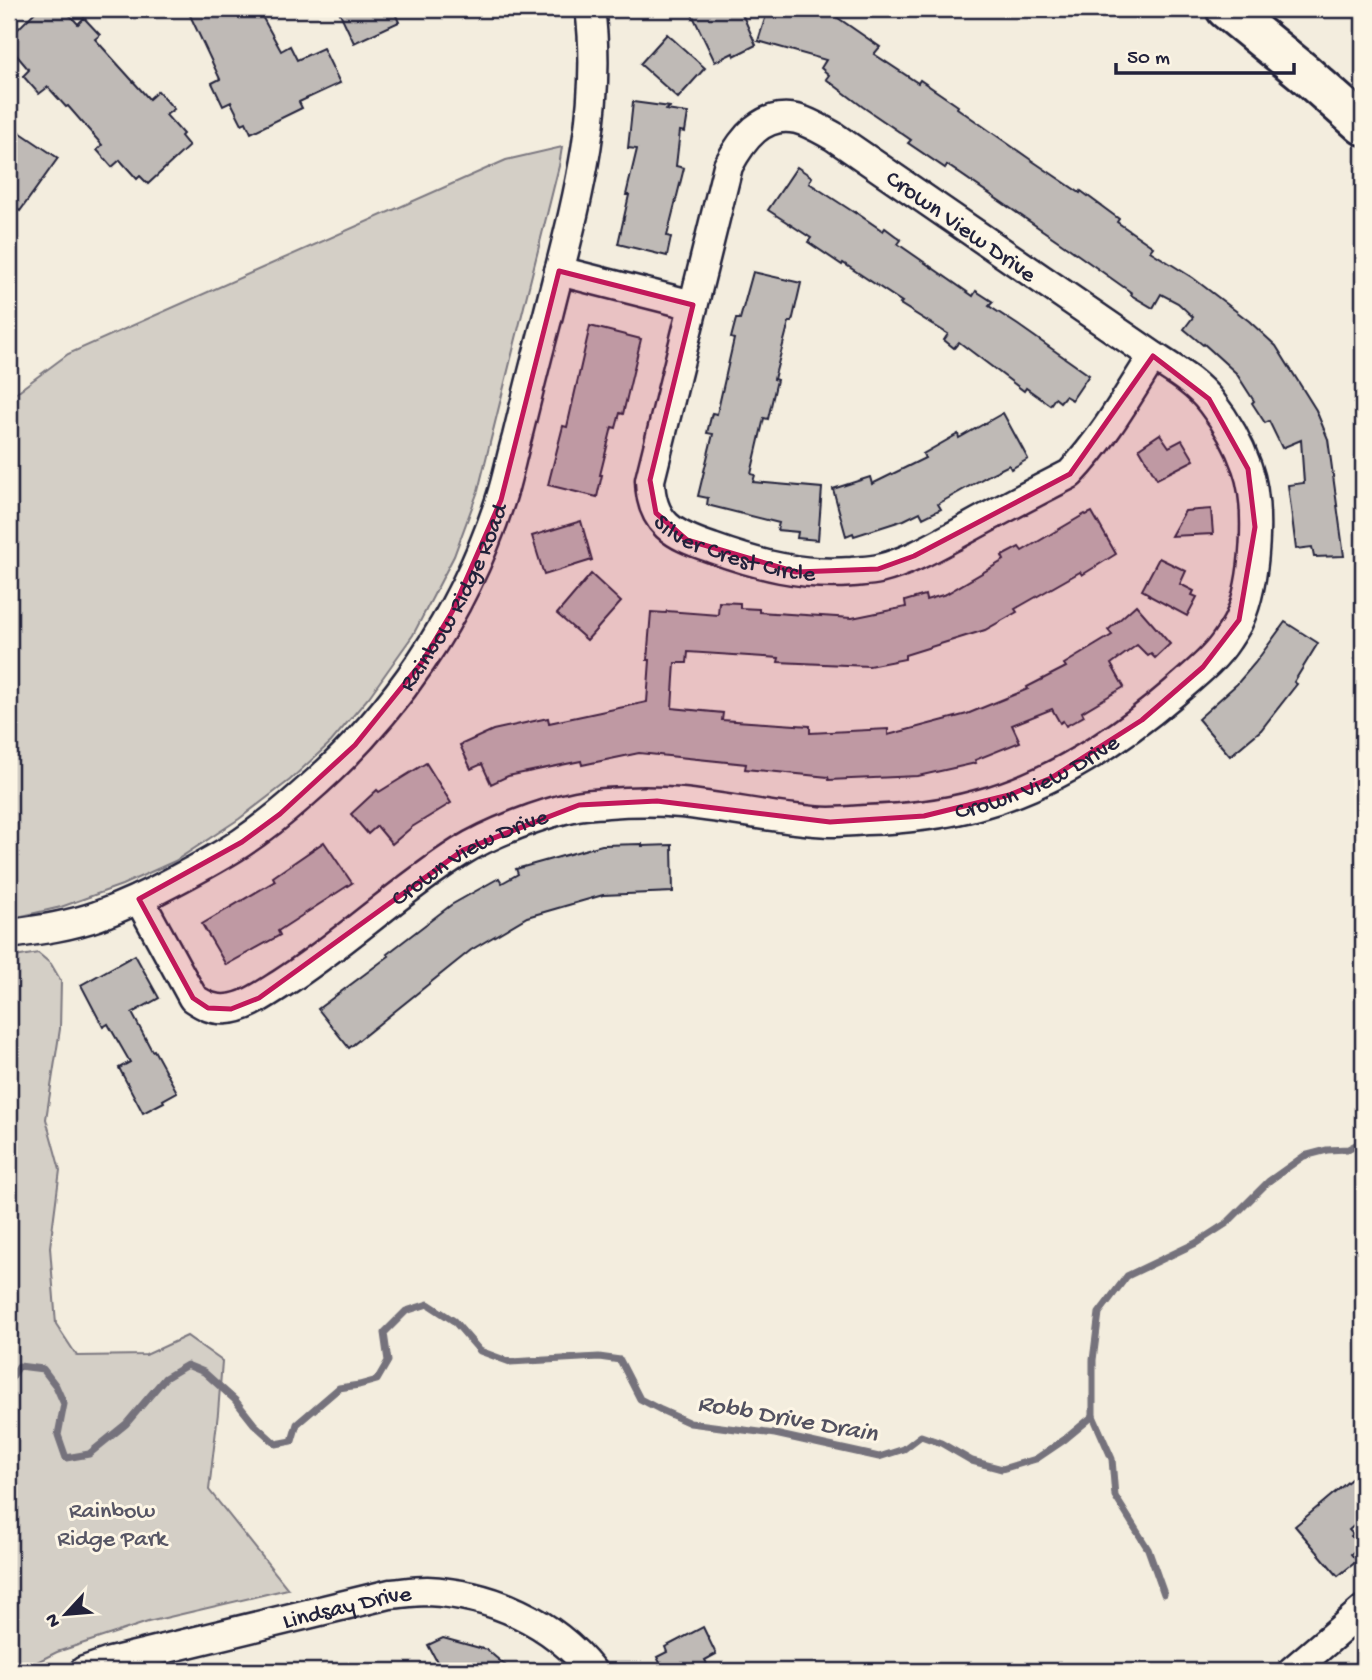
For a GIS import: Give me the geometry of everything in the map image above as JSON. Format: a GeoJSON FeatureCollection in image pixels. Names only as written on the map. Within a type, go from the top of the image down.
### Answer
{"type":"FeatureCollection","features":[{"type":"Feature","properties":{"kind":"highway"},"geometry":{"type":"LineString","coordinates":[[1226,9],[1363,125]]}},
{"type":"Feature","properties":{"kind":"street","name":"Rainbow Ridge Road"},"geometry":{"type":"LineString","coordinates":[[9,934],[95,917],[139,899],[192,872],[242,842],[319,781],[355,745],[422,662],[452,612],[500,500],[573,217],[587,141],[594,82],[594,37],[590,9]]}},
{"type":"Feature","properties":{"kind":"street","name":"Crown View Drive"},"geometry":{"type":"LineString","coordinates":[[139,899],[193,998],[208,1009],[231,1009],[259,998],[314,963],[423,878],[463,850],[502,831],[579,805],[657,801],[830,822],[924,816],[976,806],[1051,778],[1090,755],[1142,720],[1203,667],[1225,644],[1239,620],[1248,589],[1255,527],[1253,491],[1248,468],[1224,420],[1209,399],[1191,381],[833,136],[796,119],[781,118],[765,122]]}},
{"type":"Feature","properties":{"kind":"street","name":"Silver Crest Circle"},"geometry":{"type":"LineString","coordinates":[[765,122],[749,133],[728,166],[650,480],[651,498],[656,513],[670,529],[687,540],[752,562],[796,572],[836,573],[878,569],[902,561],[1070,474],[1105,431],[1153,356]]}},
{"type":"Feature","properties":{"kind":"street"},"geometry":{"type":"LineString","coordinates":[[559,271],[693,305]]}},
{"type":"Feature","properties":{"kind":"street","name":"Lindsay Drive"},"geometry":{"type":"LineString","coordinates":[[84,1671],[110,1662],[390,1594],[425,1591],[463,1594],[514,1611],[538,1623],[566,1644],[592,1671]]}},
{"type":"Feature","properties":{"kind":"street"},"geometry":{"type":"LineString","coordinates":[[1292,1671],[1363,1610]]}},
{"type":"Feature","properties":{"kind":"highlighted area"},"geometry":{"type":"Polygon","coordinates":[[[559,271],[693,305],[650,480],[656,513],[687,540],[796,572],[878,569],[914,556],[1070,474],[1153,356],[1209,399],[1248,469],[1255,527],[1239,620],[1203,667],[1142,720],[1051,778],[1009,795],[924,816],[830,822],[657,801],[579,805],[463,850],[259,998],[231,1009],[208,1008],[193,998],[139,899],[242,842],[280,814],[355,745],[422,662],[452,612],[501,500],[559,271]]]}},
{"type":"Feature","properties":{"kind":"green space"},"geometry":{"type":"Polygon","coordinates":[[[562,147],[478,491],[454,556],[413,635],[369,697],[331,742],[290,780],[239,819],[175,861],[122,885],[61,907],[9,919],[9,398],[68,354],[506,160],[562,147]]]}},
{"type":"Feature","properties":{"kind":"green space","name":"Rainbow Ridge Park"},"geometry":{"type":"Polygon","coordinates":[[[38,953],[51,964],[61,981],[60,1029],[46,1119],[60,1170],[50,1247],[56,1324],[77,1356],[146,1355],[187,1336],[222,1361],[209,1490],[288,1589],[148,1622],[57,1652],[19,1671],[9,1671],[9,958],[38,953]]]}},
{"type":"Feature","properties":{"kind":"building"},"geometry":{"type":"Polygon","coordinates":[[[38,9],[64,9],[78,24],[84,18],[100,35],[95,39],[149,99],[158,91],[174,109],[166,115],[183,134],[181,136],[189,146],[148,184],[140,176],[137,179],[120,160],[112,167],[97,150],[102,145],[68,106],[66,107],[48,87],[39,94],[23,76],[29,70],[13,51],[16,48],[9,38],[38,9]]]}},
{"type":"Feature","properties":{"kind":"building"},"geometry":{"type":"Polygon","coordinates":[[[187,9],[258,9],[281,51],[290,46],[297,60],[323,48],[340,83],[299,102],[302,108],[251,133],[246,122],[242,124],[231,102],[223,106],[212,83],[220,79],[187,9]]]}},
{"type":"Feature","properties":{"kind":"building"},"geometry":{"type":"Polygon","coordinates":[[[338,9],[393,9],[399,22],[354,43],[338,9]]]}},
{"type":"Feature","properties":{"kind":"building"},"geometry":{"type":"Polygon","coordinates":[[[704,9],[740,9],[756,45],[715,62],[692,14],[704,9]]]}},
{"type":"Feature","properties":{"kind":"building"},"geometry":{"type":"Polygon","coordinates":[[[768,9],[825,9],[880,47],[874,54],[918,83],[920,80],[1119,219],[1117,222],[1153,247],[1150,251],[1193,278],[1249,321],[1276,346],[1316,410],[1328,439],[1344,556],[1314,557],[1312,547],[1296,549],[1288,485],[1304,483],[1301,440],[1282,448],[1269,421],[1265,423],[1236,373],[1184,329],[1193,317],[1178,303],[1161,294],[1153,308],[1131,295],[1132,293],[1067,247],[947,165],[945,168],[908,143],[911,140],[826,79],[829,75],[821,68],[826,60],[758,41],[768,9]]]}},
{"type":"Feature","properties":{"kind":"building"},"geometry":{"type":"Polygon","coordinates":[[[667,34],[705,68],[678,98],[640,64],[667,34]]]}},
{"type":"Feature","properties":{"kind":"building"},"geometry":{"type":"Polygon","coordinates":[[[633,102],[670,107],[666,110],[688,113],[685,132],[680,131],[676,166],[684,168],[667,236],[671,237],[667,256],[618,244],[637,149],[628,148],[633,102]]]}},
{"type":"Feature","properties":{"kind":"building"},"geometry":{"type":"Polygon","coordinates":[[[9,125],[58,158],[20,211],[9,203],[9,125]]]}},
{"type":"Feature","properties":{"kind":"building"},"geometry":{"type":"Polygon","coordinates":[[[797,167],[812,177],[809,183],[883,231],[885,228],[901,240],[898,244],[973,296],[976,291],[993,302],[989,306],[1089,375],[1072,400],[1065,396],[1060,402],[1055,398],[1050,405],[1026,388],[1024,391],[959,342],[954,348],[944,340],[948,334],[808,242],[811,238],[768,210],[797,167]]]}},
{"type":"Feature","properties":{"kind":"building"},"geometry":{"type":"Polygon","coordinates":[[[753,272],[801,283],[774,379],[777,380],[768,419],[764,418],[751,474],[755,475],[753,482],[822,488],[818,540],[797,538],[798,532],[777,530],[779,523],[707,505],[708,498],[698,496],[713,434],[707,433],[712,413],[717,414],[734,339],[731,338],[736,319],[740,319],[753,272]]]}},
{"type":"Feature","properties":{"kind":"building"},"geometry":{"type":"Polygon","coordinates":[[[590,326],[641,339],[623,414],[620,413],[616,428],[612,427],[597,497],[548,485],[563,426],[567,427],[590,326]]]}},
{"type":"Feature","properties":{"kind":"building"},"geometry":{"type":"Polygon","coordinates":[[[1003,413],[1028,459],[1011,469],[1009,465],[991,474],[938,504],[941,509],[923,518],[920,512],[904,520],[854,536],[853,533],[846,536],[833,489],[870,477],[872,484],[925,458],[923,454],[958,434],[959,438],[1003,413]]]}},
{"type":"Feature","properties":{"kind":"building"},"geometry":{"type":"Polygon","coordinates":[[[1160,434],[1169,447],[1182,440],[1194,460],[1157,479],[1139,448],[1160,434]]]}},
{"type":"Feature","properties":{"kind":"building"},"geometry":{"type":"Polygon","coordinates":[[[1211,509],[1213,534],[1171,536],[1185,511],[1211,509]]]}},
{"type":"Feature","properties":{"kind":"building"},"geometry":{"type":"Polygon","coordinates":[[[1092,512],[1116,554],[1082,575],[1080,572],[1015,609],[1017,612],[985,630],[905,655],[905,659],[869,666],[778,662],[779,658],[688,652],[687,663],[675,663],[672,708],[723,713],[722,720],[810,726],[810,733],[888,729],[888,735],[967,714],[1028,689],[1027,687],[1066,667],[1064,664],[1112,635],[1108,630],[1136,605],[1170,644],[1155,658],[1151,654],[1148,656],[1137,645],[1111,664],[1124,687],[1082,712],[1084,716],[1066,726],[1063,721],[1060,723],[1052,709],[1012,725],[1020,742],[975,760],[976,763],[918,776],[829,780],[828,777],[745,769],[746,764],[639,753],[582,765],[581,761],[508,776],[491,784],[482,764],[471,769],[460,745],[493,730],[548,718],[549,723],[647,702],[651,612],[718,615],[719,602],[740,603],[740,608],[759,609],[759,612],[852,618],[906,607],[905,601],[925,595],[926,600],[946,594],[1004,560],[1002,556],[1019,547],[1022,551],[1092,512]]]}},
{"type":"Feature","properties":{"kind":"building"},"geometry":{"type":"Polygon","coordinates":[[[581,521],[592,560],[544,575],[532,536],[581,521]]]}},
{"type":"Feature","properties":{"kind":"building"},"geometry":{"type":"Polygon","coordinates":[[[1159,558],[1186,571],[1180,584],[1194,591],[1192,595],[1197,597],[1187,616],[1142,590],[1159,558]]]}},
{"type":"Feature","properties":{"kind":"building"},"geometry":{"type":"Polygon","coordinates":[[[591,574],[621,602],[587,640],[557,614],[591,574]]]}},
{"type":"Feature","properties":{"kind":"building"},"geometry":{"type":"Polygon","coordinates":[[[1285,622],[1318,643],[1294,682],[1297,684],[1261,730],[1230,756],[1198,719],[1237,684],[1285,622]]]}},
{"type":"Feature","properties":{"kind":"building"},"geometry":{"type":"Polygon","coordinates":[[[426,763],[451,803],[412,827],[392,844],[377,826],[368,834],[351,814],[377,790],[379,792],[426,763]]]}},
{"type":"Feature","properties":{"kind":"building"},"geometry":{"type":"Polygon","coordinates":[[[324,842],[352,883],[278,931],[280,935],[226,965],[202,924],[275,881],[273,877],[324,842]]]}},
{"type":"Feature","properties":{"kind":"building"},"geometry":{"type":"Polygon","coordinates":[[[602,845],[672,845],[673,892],[603,895],[527,917],[471,950],[349,1048],[318,1009],[451,905],[499,878],[502,883],[518,874],[516,869],[602,845]]]}},
{"type":"Feature","properties":{"kind":"building"},"geometry":{"type":"Polygon","coordinates":[[[135,955],[159,998],[132,1013],[177,1092],[143,1113],[119,1068],[130,1062],[108,1024],[103,1027],[81,985],[135,955]]]}},
{"type":"Feature","properties":{"kind":"building"},"geometry":{"type":"Polygon","coordinates":[[[1363,1469],[1363,1518],[1349,1530],[1360,1546],[1351,1554],[1357,1561],[1338,1576],[1295,1526],[1363,1469]]]}},
{"type":"Feature","properties":{"kind":"building"},"geometry":{"type":"Polygon","coordinates":[[[703,1627],[716,1654],[705,1660],[707,1664],[694,1671],[664,1671],[657,1657],[667,1652],[665,1647],[703,1627]]]}},
{"type":"Feature","properties":{"kind":"building"},"geometry":{"type":"Polygon","coordinates":[[[443,1638],[487,1650],[512,1671],[442,1671],[428,1645],[443,1638]]]}},
{"type":"Feature","properties":{"kind":"waterway","name":"Robb Drive Drain"},"geometry":{"type":"LineString","coordinates":[[9,1382],[19,1366],[43,1369],[56,1386],[64,1404],[58,1435],[66,1458],[89,1454],[126,1424],[165,1378],[187,1365],[204,1372],[235,1400],[254,1424],[276,1444],[292,1441],[297,1424],[339,1388],[377,1380],[388,1361],[384,1333],[406,1311],[428,1304],[454,1321],[480,1351],[510,1362],[599,1357],[620,1360],[640,1399],[690,1423],[775,1434],[879,1457],[904,1449],[921,1436],[941,1443],[972,1461],[1002,1469],[1036,1459],[1093,1416],[1093,1360],[1099,1313],[1127,1276],[1196,1243],[1227,1223],[1269,1181],[1304,1156],[1327,1150],[1348,1149],[1363,1141]]}},
{"type":"Feature","properties":{"kind":"waterway"},"geometry":{"type":"LineString","coordinates":[[1093,1416],[1112,1459],[1115,1496],[1148,1549],[1164,1594]]}}]}
